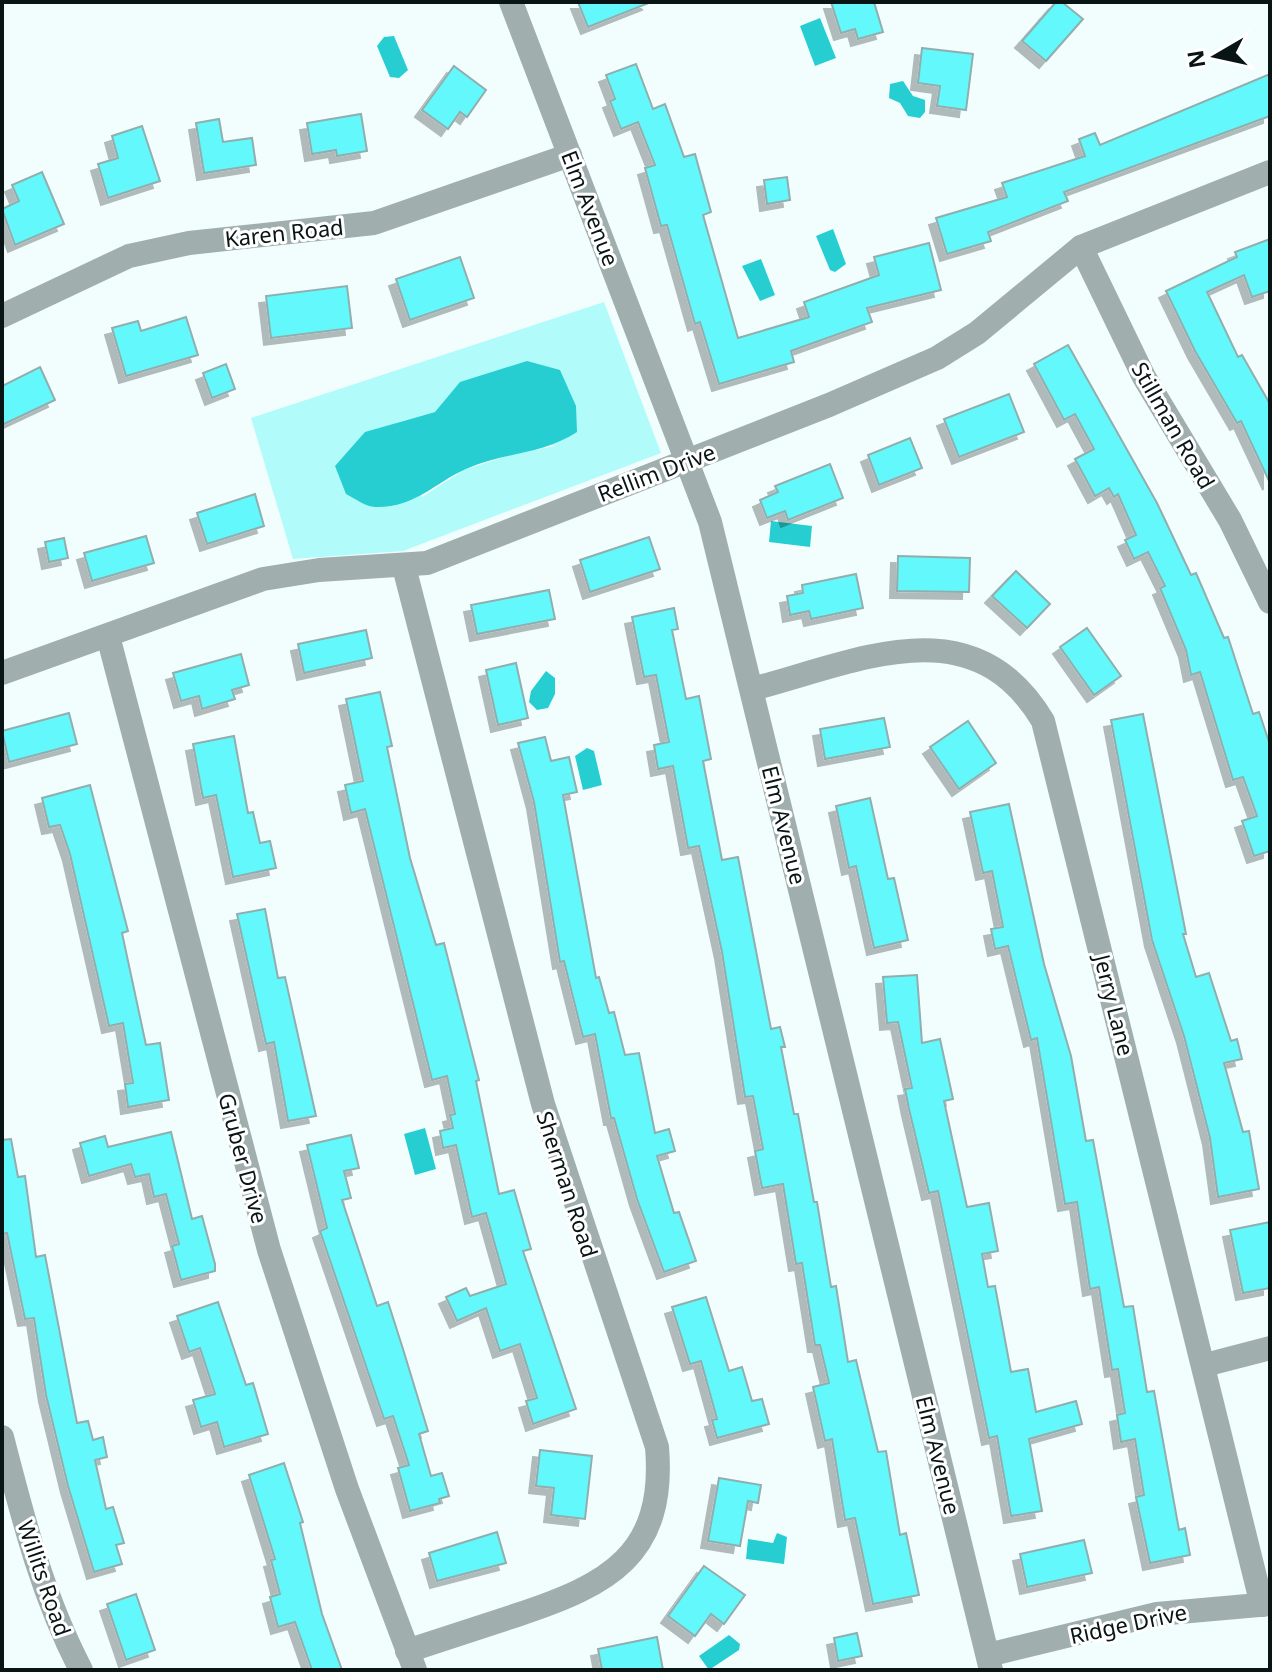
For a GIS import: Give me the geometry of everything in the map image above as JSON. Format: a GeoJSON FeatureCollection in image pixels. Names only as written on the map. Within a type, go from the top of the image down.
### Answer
{"type":"FeatureCollection","features":[{"type":"Feature","properties":{"kind":"street","name":"Elm Avenue"},"geometry":{"type":"LineString","coordinates":[[511,2],[689,460],[710,522],[990,1662]]}},
{"type":"Feature","properties":{"kind":"street","name":"Karen Road"},"geometry":{"type":"LineString","coordinates":[[2,316],[129,256],[189,243],[374,223],[570,155]]}},
{"type":"Feature","properties":{"kind":"street","name":"Rellim Drive"},"geometry":{"type":"LineString","coordinates":[[2,673],[263,579],[319,570],[404,567],[427,563],[689,460],[937,358],[977,333],[1081,247],[1270,172]]}},
{"type":"Feature","properties":{"kind":"street","name":"Stillman Road"},"geometry":{"type":"LineString","coordinates":[[1081,247],[1144,377],[1230,520],[1270,602]]}},
{"type":"Feature","properties":{"kind":"street","name":"Sherman Road"},"geometry":{"type":"LineString","coordinates":[[404,567],[543,1104],[657,1447],[660,1478],[657,1505],[646,1531],[629,1555],[600,1582],[411,1661]]}},
{"type":"Feature","properties":{"kind":"street","name":"Gruber Drive"},"geometry":{"type":"LineString","coordinates":[[108,636],[269,1250],[347,1489],[411,1661]]}},
{"type":"Feature","properties":{"kind":"street","name":"Jerry Lane"},"geometry":{"type":"LineString","coordinates":[[752,689],[900,651],[932,648],[982,660],[1009,677],[1030,700],[1043,721],[1266,1605]]}},
{"type":"Feature","properties":{"kind":"street"},"geometry":{"type":"LineString","coordinates":[[1205,1365],[1270,1348]]}},
{"type":"Feature","properties":{"kind":"street","name":"Willits Road"},"geometry":{"type":"LineString","coordinates":[[2,1437],[35,1563],[56,1622],[81,1670]]}},
{"type":"Feature","properties":{"kind":"street","name":"Ridge Drive"},"geometry":{"type":"LineString","coordinates":[[990,1662],[1157,1614],[1266,1605]]}},
{"type":"Feature","properties":{"kind":"shaded area"},"geometry":{"type":"Polygon","coordinates":[[[604,302],[661,453],[403,551],[293,559],[251,418],[604,302]],[[435,412],[395,423],[422,497],[464,470],[510,455],[555,446],[435,412]]]}},
{"type":"Feature","properties":{"kind":"water"},"geometry":{"type":"Polygon","coordinates":[[[820,18],[836,58],[815,66],[800,26],[820,18]]]}},
{"type":"Feature","properties":{"kind":"water"},"geometry":{"type":"Polygon","coordinates":[[[394,36],[408,70],[399,78],[390,77],[377,46],[384,37],[394,36]]]}},
{"type":"Feature","properties":{"kind":"water"},"geometry":{"type":"Polygon","coordinates":[[[903,81],[913,96],[925,100],[925,112],[920,118],[908,116],[900,103],[889,98],[890,84],[903,81]]]}},
{"type":"Feature","properties":{"kind":"water"},"geometry":{"type":"Polygon","coordinates":[[[833,229],[846,264],[835,272],[830,270],[816,236],[833,229]]]}},
{"type":"Feature","properties":{"kind":"water"},"geometry":{"type":"Polygon","coordinates":[[[761,259],[775,295],[760,301],[742,266],[761,259]]]}},
{"type":"Feature","properties":{"kind":"water"},"geometry":{"type":"Polygon","coordinates":[[[527,361],[560,370],[576,406],[577,432],[550,445],[480,463],[402,503],[371,507],[346,494],[335,466],[365,432],[435,412],[460,382],[527,361]]]}},
{"type":"Feature","properties":{"kind":"water"},"geometry":{"type":"Polygon","coordinates":[[[771,521],[812,526],[810,547],[769,542],[771,521]]]}},
{"type":"Feature","properties":{"kind":"water"},"geometry":{"type":"Polygon","coordinates":[[[546,671],[555,678],[555,694],[548,708],[537,710],[529,702],[531,691],[546,671]]]}},
{"type":"Feature","properties":{"kind":"water"},"geometry":{"type":"Polygon","coordinates":[[[587,748],[594,751],[602,785],[583,790],[575,756],[587,748]]]}},
{"type":"Feature","properties":{"kind":"water"},"geometry":{"type":"Polygon","coordinates":[[[425,1128],[436,1169],[415,1175],[404,1134],[425,1128]]]}},
{"type":"Feature","properties":{"kind":"water"},"geometry":{"type":"Polygon","coordinates":[[[777,1533],[787,1537],[784,1564],[746,1559],[748,1539],[773,1543],[777,1533]]]}},
{"type":"Feature","properties":{"kind":"water"},"geometry":{"type":"Polygon","coordinates":[[[729,1635],[740,1644],[739,1650],[709,1670],[699,1656],[729,1635]]]}},
{"type":"Feature","properties":{"kind":"building"},"geometry":{"type":"Polygon","coordinates":[[[578,2],[648,2],[649,3],[588,27],[578,2]]]}},
{"type":"Feature","properties":{"kind":"building"},"geometry":{"type":"Polygon","coordinates":[[[831,2],[874,2],[883,32],[858,39],[855,29],[841,33],[831,2]]]}},
{"type":"Feature","properties":{"kind":"building"},"geometry":{"type":"Polygon","coordinates":[[[1056,2],[1062,2],[1083,19],[1046,61],[1022,41],[1056,2]]]}},
{"type":"Feature","properties":{"kind":"building"},"geometry":{"type":"Polygon","coordinates":[[[922,48],[973,54],[966,110],[937,106],[940,86],[918,83],[922,48]]]}},
{"type":"Feature","properties":{"kind":"building"},"geometry":{"type":"Polygon","coordinates":[[[636,64],[653,109],[665,104],[684,157],[695,154],[711,212],[703,215],[738,338],[809,317],[804,302],[879,275],[874,257],[929,243],[941,290],[867,308],[872,322],[791,351],[794,362],[719,384],[700,322],[695,324],[667,225],[661,226],[645,168],[655,165],[638,122],[621,129],[610,101],[615,99],[606,75],[636,64]]]}},
{"type":"Feature","properties":{"kind":"building"},"geometry":{"type":"Polygon","coordinates":[[[454,66],[486,90],[467,117],[460,112],[448,129],[422,110],[454,66]]]}},
{"type":"Feature","properties":{"kind":"building"},"geometry":{"type":"Polygon","coordinates":[[[1270,74],[1270,116],[1064,192],[1068,201],[988,232],[991,241],[947,254],[936,218],[1007,197],[1002,183],[1085,156],[1079,139],[1095,133],[1100,145],[1270,74]]]}},
{"type":"Feature","properties":{"kind":"building"},"geometry":{"type":"Polygon","coordinates":[[[361,114],[367,151],[337,156],[336,150],[312,154],[307,123],[361,114]]]}},
{"type":"Feature","properties":{"kind":"building"},"geometry":{"type":"Polygon","coordinates":[[[219,119],[223,142],[252,138],[256,165],[204,173],[196,123],[219,119]]]}},
{"type":"Feature","properties":{"kind":"building"},"geometry":{"type":"Polygon","coordinates":[[[142,126],[160,181],[108,198],[98,164],[118,158],[112,136],[142,126]]]}},
{"type":"Feature","properties":{"kind":"building"},"geometry":{"type":"Polygon","coordinates":[[[42,172],[64,224],[15,245],[2,209],[19,201],[12,185],[42,172]]]}},
{"type":"Feature","properties":{"kind":"building"},"geometry":{"type":"Polygon","coordinates":[[[787,177],[790,200],[767,204],[764,180],[787,177]]]}},
{"type":"Feature","properties":{"kind":"building"},"geometry":{"type":"Polygon","coordinates":[[[1270,239],[1270,291],[1252,297],[1244,275],[1207,292],[1238,357],[1242,355],[1270,404],[1270,483],[1241,421],[1237,423],[1195,351],[1166,291],[1237,257],[1235,252],[1270,239]]]}},
{"type":"Feature","properties":{"kind":"building"},"geometry":{"type":"Polygon","coordinates":[[[460,257],[474,298],[410,320],[396,279],[460,257]]]}},
{"type":"Feature","properties":{"kind":"building"},"geometry":{"type":"Polygon","coordinates":[[[347,286],[352,328],[271,338],[266,296],[347,286]]]}},
{"type":"Feature","properties":{"kind":"building"},"geometry":{"type":"Polygon","coordinates":[[[186,317],[198,355],[126,376],[112,328],[138,321],[141,331],[186,317]]]}},
{"type":"Feature","properties":{"kind":"building"},"geometry":{"type":"Polygon","coordinates":[[[1068,345],[1157,503],[1191,575],[1196,573],[1224,638],[1228,637],[1253,714],[1259,712],[1270,745],[1270,851],[1254,856],[1242,821],[1257,816],[1243,777],[1233,780],[1200,672],[1191,675],[1186,650],[1160,588],[1165,586],[1148,552],[1134,559],[1125,540],[1136,535],[1118,494],[1114,497],[1109,488],[1095,496],[1075,459],[1094,449],[1075,414],[1064,420],[1034,364],[1068,345]]]}},
{"type":"Feature","properties":{"kind":"building"},"geometry":{"type":"Polygon","coordinates":[[[226,364],[235,389],[212,398],[203,373],[226,364]]]}},
{"type":"Feature","properties":{"kind":"building"},"geometry":{"type":"Polygon","coordinates":[[[40,367],[55,400],[2,425],[2,386],[40,367]]]}},
{"type":"Feature","properties":{"kind":"building"},"geometry":{"type":"Polygon","coordinates":[[[1009,394],[1024,432],[959,457],[944,419],[1009,394]]]}},
{"type":"Feature","properties":{"kind":"building"},"geometry":{"type":"Polygon","coordinates":[[[910,438],[922,468],[879,485],[868,455],[910,438]]]}},
{"type":"Feature","properties":{"kind":"building"},"geometry":{"type":"Polygon","coordinates":[[[830,464],[843,498],[788,520],[785,511],[767,518],[760,500],[778,492],[775,486],[830,464]]]}},
{"type":"Feature","properties":{"kind":"building"},"geometry":{"type":"Polygon","coordinates":[[[255,494],[264,526],[207,544],[197,513],[255,494]]]}},
{"type":"Feature","properties":{"kind":"building"},"geometry":{"type":"Polygon","coordinates":[[[146,536],[154,563],[92,581],[84,553],[146,536]]]}},
{"type":"Feature","properties":{"kind":"building"},"geometry":{"type":"Polygon","coordinates":[[[649,537],[660,569],[590,592],[580,560],[649,537]]]}},
{"type":"Feature","properties":{"kind":"building"},"geometry":{"type":"Polygon","coordinates":[[[64,538],[68,558],[49,562],[45,542],[64,538]]]}},
{"type":"Feature","properties":{"kind":"building"},"geometry":{"type":"Polygon","coordinates":[[[898,556],[970,558],[969,592],[897,591],[898,556]]]}},
{"type":"Feature","properties":{"kind":"building"},"geometry":{"type":"Polygon","coordinates":[[[1016,571],[1050,604],[1027,628],[992,596],[1016,571]]]}},
{"type":"Feature","properties":{"kind":"building"},"geometry":{"type":"Polygon","coordinates":[[[856,574],[863,608],[811,619],[809,611],[790,615],[787,596],[803,593],[802,585],[856,574]]]}},
{"type":"Feature","properties":{"kind":"building"},"geometry":{"type":"Polygon","coordinates":[[[549,590],[555,619],[477,634],[471,605],[549,590]]]}},
{"type":"Feature","properties":{"kind":"building"},"geometry":{"type":"Polygon","coordinates":[[[674,608],[678,629],[672,630],[686,699],[699,696],[711,759],[703,761],[722,860],[738,857],[771,1029],[780,1027],[785,1047],[781,1047],[794,1114],[798,1114],[814,1202],[817,1202],[831,1287],[836,1286],[848,1362],[856,1360],[878,1452],[886,1451],[900,1535],[906,1533],[919,1595],[873,1604],[855,1518],[845,1520],[832,1439],[825,1441],[813,1387],[829,1383],[820,1345],[815,1345],[802,1263],[796,1264],[783,1184],[762,1188],[755,1151],[763,1149],[753,1096],[745,1097],[722,952],[699,846],[688,848],[673,766],[658,769],[654,745],[669,742],[656,675],[644,677],[632,617],[674,608]]]}},
{"type":"Feature","properties":{"kind":"building"},"geometry":{"type":"Polygon","coordinates":[[[1087,628],[1121,676],[1094,695],[1060,647],[1087,628]]]}},
{"type":"Feature","properties":{"kind":"building"},"geometry":{"type":"Polygon","coordinates":[[[366,630],[372,658],[304,673],[298,644],[366,630]]]}},
{"type":"Feature","properties":{"kind":"building"},"geometry":{"type":"Polygon","coordinates":[[[241,654],[249,685],[232,690],[235,699],[202,709],[199,696],[181,701],[173,673],[241,654]]]}},
{"type":"Feature","properties":{"kind":"building"},"geometry":{"type":"Polygon","coordinates":[[[516,663],[528,718],[498,725],[486,670],[516,663]]]}},
{"type":"Feature","properties":{"kind":"building"},"geometry":{"type":"Polygon","coordinates":[[[380,692],[392,746],[387,747],[410,858],[436,945],[444,943],[479,1080],[476,1081],[499,1194],[514,1190],[531,1249],[523,1251],[576,1409],[533,1424],[526,1401],[537,1398],[520,1344],[500,1351],[486,1308],[457,1321],[446,1297],[466,1288],[470,1296],[506,1284],[486,1213],[472,1217],[456,1145],[443,1148],[440,1131],[453,1128],[450,1115],[455,1114],[447,1076],[432,1080],[365,809],[351,813],[345,785],[363,781],[346,699],[380,692]]]}},
{"type":"Feature","properties":{"kind":"building"},"geometry":{"type":"Polygon","coordinates":[[[69,713],[77,744],[9,762],[2,731],[69,713]]]}},
{"type":"Feature","properties":{"kind":"building"},"geometry":{"type":"Polygon","coordinates":[[[1143,714],[1186,934],[1183,934],[1196,977],[1209,973],[1231,1041],[1237,1039],[1242,1059],[1224,1063],[1243,1132],[1249,1131],[1259,1189],[1218,1197],[1210,1138],[1184,1036],[1152,940],[1111,720],[1143,714]]]}},
{"type":"Feature","properties":{"kind":"building"},"geometry":{"type":"Polygon","coordinates":[[[884,718],[890,747],[825,759],[820,729],[884,718]]]}},
{"type":"Feature","properties":{"kind":"building"},"geometry":{"type":"Polygon","coordinates":[[[968,721],[996,763],[959,789],[930,747],[968,721]]]}},
{"type":"Feature","properties":{"kind":"building"},"geometry":{"type":"Polygon","coordinates":[[[234,736],[248,813],[253,812],[260,843],[270,841],[276,868],[233,877],[216,795],[203,798],[193,744],[234,736]]]}},
{"type":"Feature","properties":{"kind":"building"},"geometry":{"type":"Polygon","coordinates":[[[545,737],[551,761],[569,757],[577,792],[563,795],[596,978],[599,977],[609,1013],[614,1012],[625,1055],[639,1053],[655,1133],[669,1129],[675,1151],[657,1156],[674,1213],[679,1212],[696,1261],[664,1272],[637,1199],[614,1118],[611,1118],[595,1034],[583,1037],[564,961],[560,962],[534,802],[518,743],[545,737]]]}},
{"type":"Feature","properties":{"kind":"building"},"geometry":{"type":"Polygon","coordinates":[[[90,785],[128,931],[122,933],[146,1045],[160,1043],[169,1100],[128,1107],[125,1084],[133,1083],[123,1023],[109,1026],[70,854],[60,825],[49,827],[42,798],[90,785]]]}},
{"type":"Feature","properties":{"kind":"building"},"geometry":{"type":"Polygon","coordinates":[[[870,798],[888,879],[894,878],[908,940],[874,948],[856,866],[849,868],[836,806],[870,798]]]}},
{"type":"Feature","properties":{"kind":"building"},"geometry":{"type":"Polygon","coordinates":[[[1009,804],[1044,964],[1071,1056],[1086,1141],[1093,1140],[1124,1307],[1133,1306],[1147,1392],[1154,1391],[1179,1530],[1185,1528],[1190,1555],[1150,1563],[1136,1497],[1144,1495],[1135,1439],[1121,1442],[1117,1415],[1125,1413],[1118,1369],[1112,1370],[1099,1287],[1090,1289],[1077,1202],[1065,1204],[1037,1038],[1031,1040],[1008,946],[995,949],[991,929],[1003,927],[992,871],[983,873],[970,812],[1009,804]]]}},
{"type":"Feature","properties":{"kind":"building"},"geometry":{"type":"Polygon","coordinates":[[[265,909],[278,978],[285,977],[316,1116],[288,1121],[274,1042],[266,1044],[237,914],[265,909]]]}},
{"type":"Feature","properties":{"kind":"building"},"geometry":{"type":"Polygon","coordinates":[[[917,975],[922,1043],[940,1039],[953,1099],[944,1101],[967,1207],[989,1203],[998,1251],[982,1254],[988,1287],[995,1286],[1011,1372],[1028,1369],[1036,1412],[1076,1401],[1082,1424],[1029,1439],[1042,1511],[1011,1516],[997,1436],[989,1438],[938,1191],[929,1193],[909,1109],[905,1089],[912,1088],[898,1022],[887,1023],[883,977],[917,975]]]}},
{"type":"Feature","properties":{"kind":"building"},"geometry":{"type":"Polygon","coordinates":[[[171,1132],[192,1219],[202,1216],[215,1264],[215,1271],[181,1280],[172,1246],[179,1244],[166,1194],[154,1197],[149,1174],[135,1177],[131,1164],[89,1176],[80,1143],[105,1136],[108,1147],[171,1132]]]}},
{"type":"Feature","properties":{"kind":"building"},"geometry":{"type":"Polygon","coordinates":[[[351,1135],[359,1168],[344,1171],[351,1198],[342,1200],[377,1306],[388,1302],[428,1431],[419,1434],[431,1476],[442,1473],[449,1496],[439,1499],[440,1503],[410,1511],[398,1468],[409,1465],[393,1416],[384,1419],[320,1231],[327,1228],[307,1145],[351,1135]]]}},
{"type":"Feature","properties":{"kind":"building"},"geometry":{"type":"Polygon","coordinates":[[[11,1139],[18,1177],[25,1176],[36,1257],[45,1255],[77,1423],[88,1421],[93,1440],[103,1437],[107,1457],[95,1460],[106,1509],[113,1507],[124,1543],[116,1545],[122,1564],[94,1572],[68,1486],[46,1395],[34,1318],[25,1319],[7,1233],[2,1234],[2,1140],[11,1139]]]}},
{"type":"Feature","properties":{"kind":"building"},"geometry":{"type":"Polygon","coordinates":[[[1270,1222],[1270,1288],[1243,1293],[1230,1230],[1270,1222]]]}},
{"type":"Feature","properties":{"kind":"building"},"geometry":{"type":"Polygon","coordinates":[[[706,1297],[729,1371],[742,1367],[752,1401],[762,1399],[769,1424],[717,1438],[712,1420],[717,1419],[701,1361],[690,1364],[672,1307],[706,1297]]]}},
{"type":"Feature","properties":{"kind":"building"},"geometry":{"type":"Polygon","coordinates":[[[218,1302],[246,1385],[253,1383],[268,1434],[224,1447],[217,1422],[201,1427],[193,1400],[215,1394],[200,1348],[189,1352],[177,1316],[218,1302]]]}},
{"type":"Feature","properties":{"kind":"building"},"geometry":{"type":"Polygon","coordinates":[[[540,1450],[592,1456],[585,1519],[551,1515],[554,1488],[536,1486],[540,1450]]]}},
{"type":"Feature","properties":{"kind":"building"},"geometry":{"type":"Polygon","coordinates":[[[284,1463],[303,1522],[300,1523],[322,1614],[342,1670],[312,1670],[295,1622],[278,1627],[270,1597],[280,1594],[271,1560],[275,1559],[249,1475],[284,1463]]]}},
{"type":"Feature","properties":{"kind":"building"},"geometry":{"type":"Polygon","coordinates":[[[719,1478],[761,1485],[758,1503],[748,1501],[740,1546],[708,1541],[719,1478]]]}},
{"type":"Feature","properties":{"kind":"building"},"geometry":{"type":"Polygon","coordinates":[[[497,1532],[506,1563],[437,1581],[429,1553],[497,1532]]]}},
{"type":"Feature","properties":{"kind":"building"},"geometry":{"type":"Polygon","coordinates":[[[1084,1540],[1092,1573],[1027,1587],[1020,1554],[1084,1540]]]}},
{"type":"Feature","properties":{"kind":"building"},"geometry":{"type":"Polygon","coordinates":[[[704,1566],[745,1595],[724,1624],[711,1614],[695,1636],[668,1616],[704,1566]]]}},
{"type":"Feature","properties":{"kind":"building"},"geometry":{"type":"Polygon","coordinates":[[[136,1594],[155,1650],[126,1660],[107,1604],[136,1594]]]}},
{"type":"Feature","properties":{"kind":"building"},"geometry":{"type":"Polygon","coordinates":[[[857,1633],[862,1656],[838,1661],[834,1638],[857,1633]]]}},
{"type":"Feature","properties":{"kind":"building"},"geometry":{"type":"Polygon","coordinates":[[[657,1637],[663,1670],[602,1670],[598,1649],[657,1637]]]}}]}
